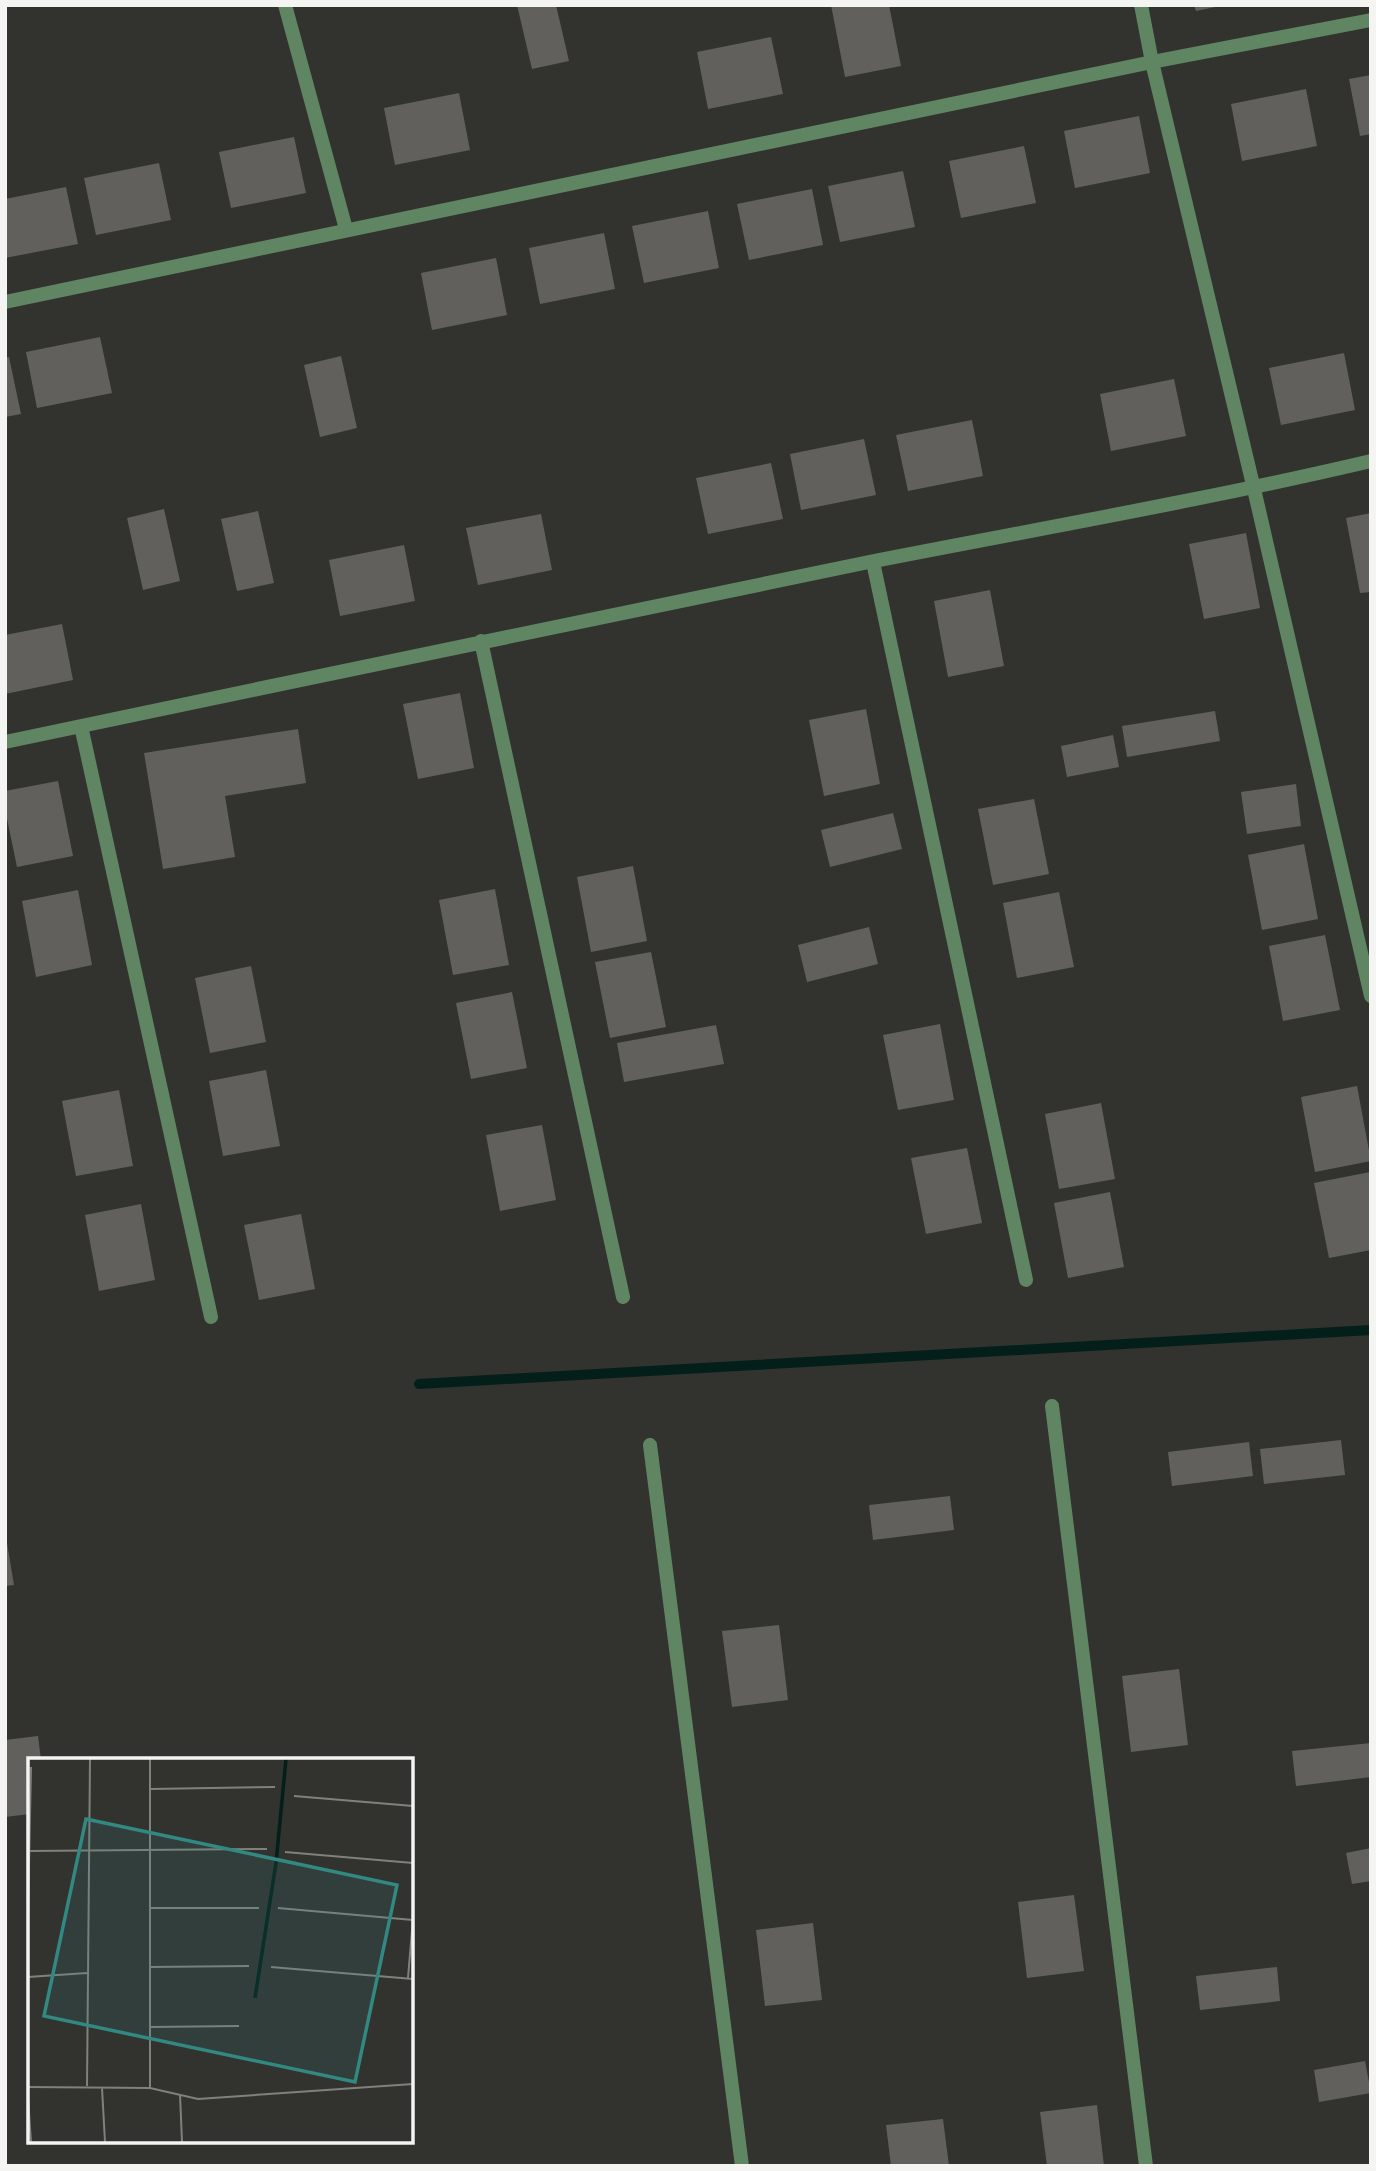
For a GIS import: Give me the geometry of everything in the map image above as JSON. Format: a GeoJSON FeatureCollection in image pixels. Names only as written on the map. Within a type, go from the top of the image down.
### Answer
{"type":"FeatureCollection","features":[{"type":"Feature","properties":{"kind":"street"},"geometry":{"type":"LineString","coordinates":[[285,5],[346,229]]}},
{"type":"Feature","properties":{"kind":"street"},"geometry":{"type":"LineString","coordinates":[[1141,5],[1152,62],[1371,996]]}},
{"type":"Feature","properties":{"kind":"street"},"geometry":{"type":"LineString","coordinates":[[5,302],[1152,62],[1371,20]]}},
{"type":"Feature","properties":{"kind":"street"},"geometry":{"type":"LineString","coordinates":[[5,742],[481,641],[1254,488],[1371,461]]}},
{"type":"Feature","properties":{"kind":"street"},"geometry":{"type":"LineString","coordinates":[[873,562],[1027,1280]]}},
{"type":"Feature","properties":{"kind":"street"},"geometry":{"type":"LineString","coordinates":[[481,641],[623,1297]]}},
{"type":"Feature","properties":{"kind":"street"},"geometry":{"type":"LineString","coordinates":[[81,726],[211,1317]]}},
{"type":"Feature","properties":{"kind":"street"},"geometry":{"type":"LineString","coordinates":[[1052,1406],[1146,2166]]}},
{"type":"Feature","properties":{"kind":"street"},"geometry":{"type":"LineString","coordinates":[[650,1445],[743,2166]]}},
{"type":"Feature","properties":{"kind":"building"},"geometry":{"type":"Polygon","coordinates":[[[517,5],[556,5],[569,61],[532,69],[517,5]]]}},
{"type":"Feature","properties":{"kind":"building"},"geometry":{"type":"Polygon","coordinates":[[[831,5],[889,5],[901,66],[845,77],[831,5]]]}},
{"type":"Feature","properties":{"kind":"building"},"geometry":{"type":"Polygon","coordinates":[[[1194,5],[1220,5],[1220,6],[1196,11],[1194,5]]]}},
{"type":"Feature","properties":{"kind":"building"},"geometry":{"type":"Polygon","coordinates":[[[771,37],[783,94],[708,109],[697,52],[771,37]]]}},
{"type":"Feature","properties":{"kind":"building"},"geometry":{"type":"Polygon","coordinates":[[[1371,75],[1371,134],[1360,136],[1349,79],[1371,75]]]}},
{"type":"Feature","properties":{"kind":"building"},"geometry":{"type":"Polygon","coordinates":[[[1306,89],[1317,146],[1242,161],[1231,104],[1306,89]]]}},
{"type":"Feature","properties":{"kind":"building"},"geometry":{"type":"Polygon","coordinates":[[[459,93],[470,150],[395,165],[384,108],[459,93]]]}},
{"type":"Feature","properties":{"kind":"building"},"geometry":{"type":"Polygon","coordinates":[[[1139,116],[1150,173],[1075,188],[1064,131],[1139,116]]]}},
{"type":"Feature","properties":{"kind":"building"},"geometry":{"type":"Polygon","coordinates":[[[294,137],[306,193],[231,208],[219,152],[294,137]]]}},
{"type":"Feature","properties":{"kind":"building"},"geometry":{"type":"Polygon","coordinates":[[[1024,146],[1036,203],[961,218],[949,161],[1024,146]]]}},
{"type":"Feature","properties":{"kind":"building"},"geometry":{"type":"Polygon","coordinates":[[[159,163],[171,220],[96,235],[84,178],[159,163]]]}},
{"type":"Feature","properties":{"kind":"building"},"geometry":{"type":"Polygon","coordinates":[[[903,171],[915,227],[840,242],[828,186],[903,171]]]}},
{"type":"Feature","properties":{"kind":"building"},"geometry":{"type":"Polygon","coordinates":[[[66,187],[78,244],[5,258],[5,199],[66,187]]]}},
{"type":"Feature","properties":{"kind":"building"},"geometry":{"type":"Polygon","coordinates":[[[812,189],[823,245],[749,260],[737,204],[812,189]]]}},
{"type":"Feature","properties":{"kind":"building"},"geometry":{"type":"Polygon","coordinates":[[[708,211],[719,268],[644,283],[632,226],[708,211]]]}},
{"type":"Feature","properties":{"kind":"building"},"geometry":{"type":"Polygon","coordinates":[[[604,233],[615,289],[540,304],[529,248],[604,233]]]}},
{"type":"Feature","properties":{"kind":"building"},"geometry":{"type":"Polygon","coordinates":[[[496,258],[507,315],[432,330],[421,273],[496,258]]]}},
{"type":"Feature","properties":{"kind":"building"},"geometry":{"type":"Polygon","coordinates":[[[100,337],[112,393],[37,408],[26,352],[100,337]]]}},
{"type":"Feature","properties":{"kind":"building"},"geometry":{"type":"Polygon","coordinates":[[[1344,353],[1355,410],[1281,425],[1269,368],[1344,353]]]}},
{"type":"Feature","properties":{"kind":"building"},"geometry":{"type":"Polygon","coordinates":[[[341,356],[357,428],[320,437],[304,365],[341,356]]]}},
{"type":"Feature","properties":{"kind":"building"},"geometry":{"type":"Polygon","coordinates":[[[9,357],[21,414],[5,417],[5,358],[9,357]]]}},
{"type":"Feature","properties":{"kind":"building"},"geometry":{"type":"Polygon","coordinates":[[[1174,379],[1186,436],[1111,451],[1100,394],[1174,379]]]}},
{"type":"Feature","properties":{"kind":"building"},"geometry":{"type":"Polygon","coordinates":[[[972,420],[983,476],[908,491],[896,435],[972,420]]]}},
{"type":"Feature","properties":{"kind":"building"},"geometry":{"type":"Polygon","coordinates":[[[864,439],[876,495],[801,510],[790,454],[864,439]]]}},
{"type":"Feature","properties":{"kind":"building"},"geometry":{"type":"Polygon","coordinates":[[[771,463],[783,519],[708,534],[696,478],[771,463]]]}},
{"type":"Feature","properties":{"kind":"building"},"geometry":{"type":"Polygon","coordinates":[[[164,509],[180,581],[143,590],[127,518],[164,509]]]}},
{"type":"Feature","properties":{"kind":"building"},"geometry":{"type":"Polygon","coordinates":[[[258,511],[274,583],[237,591],[221,519],[258,511]]]}},
{"type":"Feature","properties":{"kind":"building"},"geometry":{"type":"Polygon","coordinates":[[[1371,513],[1371,592],[1360,593],[1346,518],[1371,513]]]}},
{"type":"Feature","properties":{"kind":"building"},"geometry":{"type":"Polygon","coordinates":[[[541,514],[552,570],[478,585],[466,528],[541,514]]]}},
{"type":"Feature","properties":{"kind":"building"},"geometry":{"type":"Polygon","coordinates":[[[1246,533],[1260,608],[1204,619],[1189,544],[1246,533]]]}},
{"type":"Feature","properties":{"kind":"building"},"geometry":{"type":"Polygon","coordinates":[[[404,545],[415,601],[340,616],[329,560],[404,545]]]}},
{"type":"Feature","properties":{"kind":"building"},"geometry":{"type":"Polygon","coordinates":[[[990,590],[1004,666],[948,677],[934,601],[990,590]]]}},
{"type":"Feature","properties":{"kind":"building"},"geometry":{"type":"Polygon","coordinates":[[[62,624],[73,680],[5,694],[5,635],[62,624]]]}},
{"type":"Feature","properties":{"kind":"building"},"geometry":{"type":"Polygon","coordinates":[[[460,693],[474,768],[418,779],[403,704],[460,693]]]}},
{"type":"Feature","properties":{"kind":"building"},"geometry":{"type":"Polygon","coordinates":[[[866,709],[880,784],[824,796],[809,720],[866,709]]]}},
{"type":"Feature","properties":{"kind":"building"},"geometry":{"type":"Polygon","coordinates":[[[1215,711],[1220,741],[1127,757],[1122,726],[1215,711]]]}},
{"type":"Feature","properties":{"kind":"building"},"geometry":{"type":"Polygon","coordinates":[[[298,729],[306,783],[225,796],[235,857],[163,869],[144,753],[298,729]]]}},
{"type":"Feature","properties":{"kind":"building"},"geometry":{"type":"Polygon","coordinates":[[[1113,735],[1119,767],[1067,777],[1061,746],[1113,735]]]}},
{"type":"Feature","properties":{"kind":"building"},"geometry":{"type":"Polygon","coordinates":[[[58,781],[73,856],[17,867],[5,809],[5,791],[58,781]]]}},
{"type":"Feature","properties":{"kind":"building"},"geometry":{"type":"Polygon","coordinates":[[[1296,784],[1301,826],[1247,834],[1241,792],[1296,784]]]}},
{"type":"Feature","properties":{"kind":"building"},"geometry":{"type":"Polygon","coordinates":[[[1034,799],[1049,874],[993,885],[978,809],[1034,799]]]}},
{"type":"Feature","properties":{"kind":"building"},"geometry":{"type":"Polygon","coordinates":[[[893,813],[902,849],[830,867],[821,830],[893,813]]]}},
{"type":"Feature","properties":{"kind":"building"},"geometry":{"type":"Polygon","coordinates":[[[1304,844],[1318,919],[1262,930],[1248,855],[1304,844]]]}},
{"type":"Feature","properties":{"kind":"building"},"geometry":{"type":"Polygon","coordinates":[[[633,866],[647,941],[591,952],[577,877],[633,866]]]}},
{"type":"Feature","properties":{"kind":"building"},"geometry":{"type":"Polygon","coordinates":[[[495,889],[509,965],[453,975],[439,900],[495,889]]]}},
{"type":"Feature","properties":{"kind":"building"},"geometry":{"type":"Polygon","coordinates":[[[78,890],[92,965],[36,977],[22,901],[78,890]]]}},
{"type":"Feature","properties":{"kind":"building"},"geometry":{"type":"Polygon","coordinates":[[[1059,892],[1074,967],[1017,978],[1003,903],[1059,892]]]}},
{"type":"Feature","properties":{"kind":"building"},"geometry":{"type":"Polygon","coordinates":[[[869,927],[878,964],[807,982],[798,945],[869,927]]]}},
{"type":"Feature","properties":{"kind":"building"},"geometry":{"type":"Polygon","coordinates":[[[1325,935],[1340,1010],[1283,1021],[1269,946],[1325,935]]]}},
{"type":"Feature","properties":{"kind":"building"},"geometry":{"type":"Polygon","coordinates":[[[651,952],[666,1027],[610,1038],[595,962],[651,952]]]}},
{"type":"Feature","properties":{"kind":"building"},"geometry":{"type":"Polygon","coordinates":[[[251,966],[266,1042],[210,1053],[195,978],[251,966]]]}},
{"type":"Feature","properties":{"kind":"building"},"geometry":{"type":"Polygon","coordinates":[[[512,992],[527,1068],[471,1079],[456,1003],[512,992]]]}},
{"type":"Feature","properties":{"kind":"building"},"geometry":{"type":"Polygon","coordinates":[[[940,1024],[954,1100],[898,1110],[883,1035],[940,1024]]]}},
{"type":"Feature","properties":{"kind":"building"},"geometry":{"type":"Polygon","coordinates":[[[716,1025],[724,1064],[624,1082],[617,1043],[716,1025]]]}},
{"type":"Feature","properties":{"kind":"building"},"geometry":{"type":"Polygon","coordinates":[[[266,1070],[280,1146],[223,1156],[209,1081],[266,1070]]]}},
{"type":"Feature","properties":{"kind":"building"},"geometry":{"type":"Polygon","coordinates":[[[1357,1086],[1371,1161],[1315,1172],[1301,1097],[1357,1086]]]}},
{"type":"Feature","properties":{"kind":"building"},"geometry":{"type":"Polygon","coordinates":[[[119,1090],[133,1166],[76,1176],[62,1101],[119,1090]]]}},
{"type":"Feature","properties":{"kind":"building"},"geometry":{"type":"Polygon","coordinates":[[[1101,1103],[1115,1179],[1059,1189],[1045,1114],[1101,1103]]]}},
{"type":"Feature","properties":{"kind":"building"},"geometry":{"type":"Polygon","coordinates":[[[542,1125],[556,1200],[500,1211],[486,1135],[542,1125]]]}},
{"type":"Feature","properties":{"kind":"building"},"geometry":{"type":"Polygon","coordinates":[[[967,1148],[982,1223],[926,1234],[911,1158],[967,1148]]]}},
{"type":"Feature","properties":{"kind":"building"},"geometry":{"type":"Polygon","coordinates":[[[1370,1172],[1371,1250],[1329,1258],[1314,1183],[1370,1172]]]}},
{"type":"Feature","properties":{"kind":"building"},"geometry":{"type":"Polygon","coordinates":[[[1110,1192],[1124,1267],[1068,1278],[1054,1203],[1110,1192]]]}},
{"type":"Feature","properties":{"kind":"building"},"geometry":{"type":"Polygon","coordinates":[[[141,1204],[155,1280],[99,1291],[85,1215],[141,1204]]]}},
{"type":"Feature","properties":{"kind":"building"},"geometry":{"type":"Polygon","coordinates":[[[301,1214],[315,1289],[259,1300],[244,1225],[301,1214]]]}},
{"type":"Feature","properties":{"kind":"building"},"geometry":{"type":"Polygon","coordinates":[[[1341,1440],[1345,1475],[1264,1484],[1260,1449],[1341,1440]]]}},
{"type":"Feature","properties":{"kind":"building"},"geometry":{"type":"Polygon","coordinates":[[[1249,1442],[1253,1476],[1172,1486],[1168,1452],[1249,1442]]]}},
{"type":"Feature","properties":{"kind":"building"},"geometry":{"type":"Polygon","coordinates":[[[950,1496],[954,1530],[873,1540],[869,1505],[950,1496]]]}},
{"type":"Feature","properties":{"kind":"building"},"geometry":{"type":"Polygon","coordinates":[[[5,1531],[14,1585],[5,1586],[5,1531]]]}},
{"type":"Feature","properties":{"kind":"building"},"geometry":{"type":"Polygon","coordinates":[[[779,1625],[788,1700],[732,1707],[722,1631],[779,1625]]]}},
{"type":"Feature","properties":{"kind":"building"},"geometry":{"type":"Polygon","coordinates":[[[1179,1669],[1188,1745],[1131,1752],[1122,1676],[1179,1669]]]}},
{"type":"Feature","properties":{"kind":"building"},"geometry":{"type":"Polygon","coordinates":[[[38,1736],[41,1758],[28,1758],[28,1814],[5,1817],[5,1740],[38,1736]]]}},
{"type":"Feature","properties":{"kind":"building"},"geometry":{"type":"Polygon","coordinates":[[[1371,1743],[1371,1777],[1296,1786],[1292,1751],[1371,1743]]]}},
{"type":"Feature","properties":{"kind":"building"},"geometry":{"type":"Polygon","coordinates":[[[1371,1848],[1371,1881],[1352,1884],[1346,1853],[1371,1848]]]}},
{"type":"Feature","properties":{"kind":"building"},"geometry":{"type":"Polygon","coordinates":[[[1074,1895],[1084,1971],[1027,1978],[1018,1902],[1074,1895]]]}},
{"type":"Feature","properties":{"kind":"building"},"geometry":{"type":"Polygon","coordinates":[[[813,1923],[822,2000],[765,2006],[756,1930],[813,1923]]]}},
{"type":"Feature","properties":{"kind":"building"},"geometry":{"type":"Polygon","coordinates":[[[1277,1967],[1280,2001],[1200,2010],[1196,1976],[1277,1967]]]}},
{"type":"Feature","properties":{"kind":"building"},"geometry":{"type":"Polygon","coordinates":[[[1365,2061],[1371,2093],[1319,2102],[1314,2070],[1365,2061]]]}},
{"type":"Feature","properties":{"kind":"building"},"geometry":{"type":"Polygon","coordinates":[[[1097,2105],[1104,2166],[1047,2166],[1040,2112],[1097,2105]]]}},
{"type":"Feature","properties":{"kind":"building"},"geometry":{"type":"Polygon","coordinates":[[[943,2119],[949,2166],[891,2166],[886,2125],[943,2119]]]}},
{"type":"Feature","properties":{"kind":"waterway"},"geometry":{"type":"LineString","coordinates":[[419,1384],[1371,1330]]}}]}
